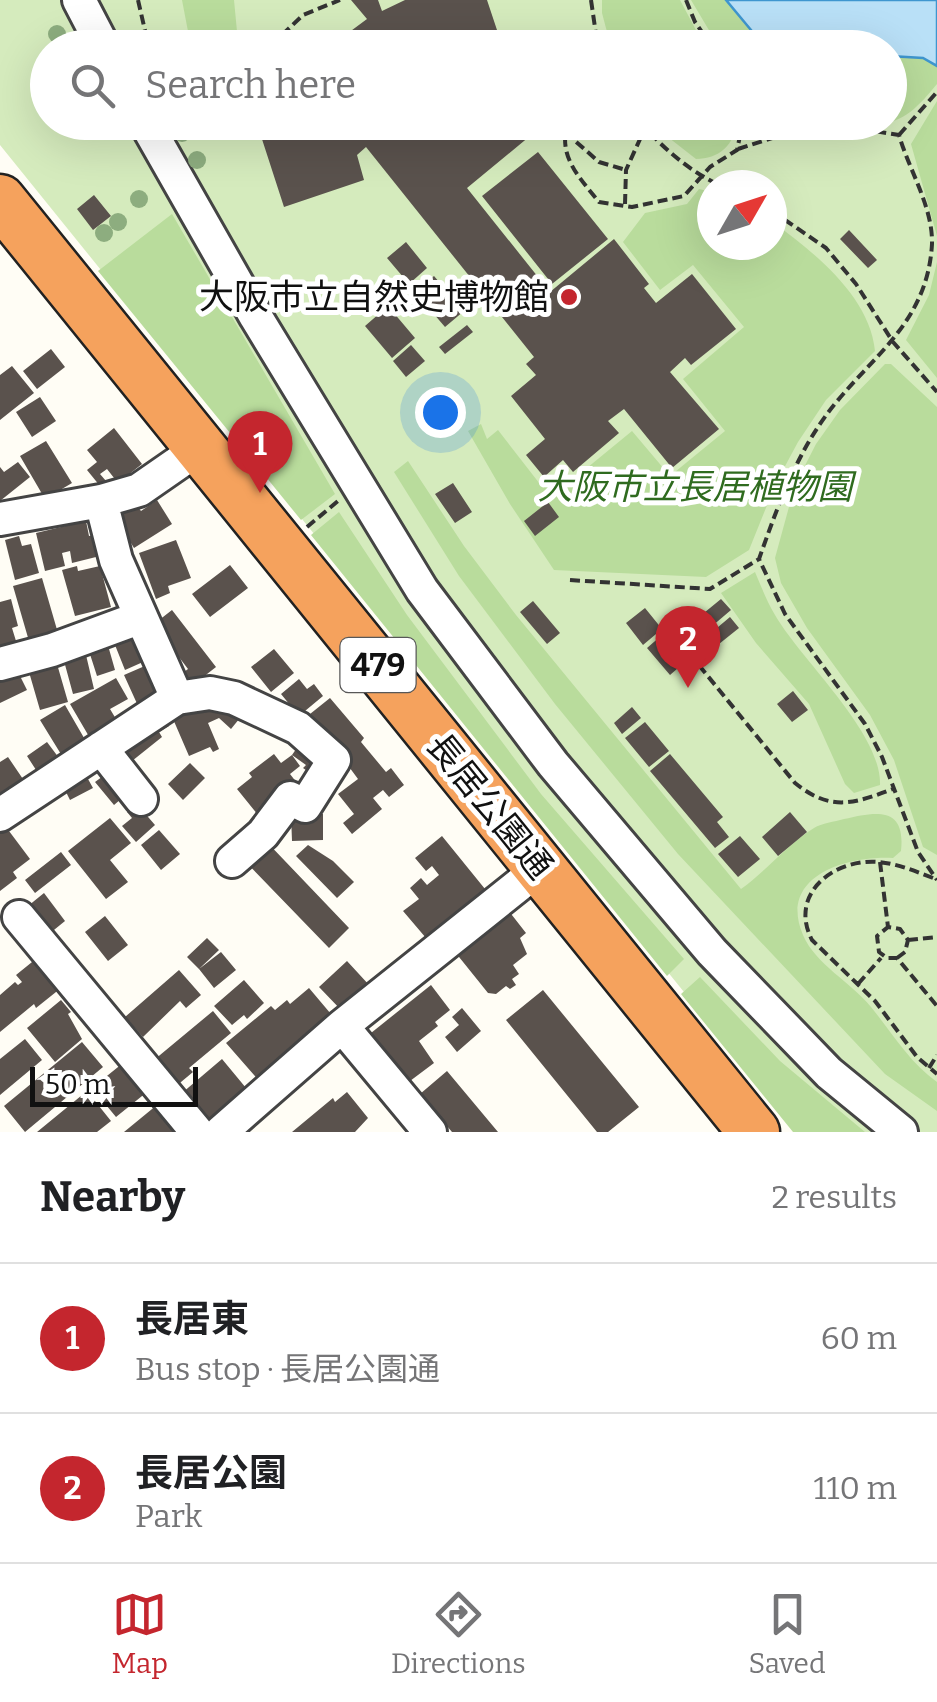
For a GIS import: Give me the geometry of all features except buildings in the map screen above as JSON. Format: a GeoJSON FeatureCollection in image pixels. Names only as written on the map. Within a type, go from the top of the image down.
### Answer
{"type":"FeatureCollection","features":[{"type":"Feature","properties":{"kind":"highway","name":"長居公園通"},"geometry":{"type":"LineString","coordinates":[[0,200],[189,456],[527,878],[716,1132]]}},
{"type":"Feature","properties":{"kind":"highway","name":"長居公園通"},"geometry":{"type":"LineString","coordinates":[[0,243],[189,456]]}},
{"type":"Feature","properties":{"kind":"highway","name":"長居公園通"},"geometry":{"type":"LineString","coordinates":[[527,878],[754,1132]]}},
{"type":"Feature","properties":{"kind":"street"},"geometry":{"type":"LineString","coordinates":[[79,0],[95,30]]}},
{"type":"Feature","properties":{"kind":"street"},"geometry":{"type":"LineString","coordinates":[[154,140],[256,318],[422,590],[622,850],[712,952],[829,1073],[901,1132]]}},
{"type":"Feature","properties":{"kind":"street"},"geometry":{"type":"LineString","coordinates":[[0,519],[101,502],[139,490],[189,456]]}},
{"type":"Feature","properties":{"kind":"street"},"geometry":{"type":"LineString","coordinates":[[101,502],[116,560],[138,618],[176,698]]}},
{"type":"Feature","properties":{"kind":"street"},"geometry":{"type":"LineString","coordinates":[[0,664],[52,650],[138,618]]}},
{"type":"Feature","properties":{"kind":"street"},"geometry":{"type":"LineString","coordinates":[[0,815],[176,698],[210,693],[234,698],[298,728],[334,760],[305,806],[290,798],[263,834],[232,861]]}},
{"type":"Feature","properties":{"kind":"street"},"geometry":{"type":"LineString","coordinates":[[101,748],[141,799]]}},
{"type":"Feature","properties":{"kind":"street"},"geometry":{"type":"LineString","coordinates":[[221,1132],[342,1026],[527,878]]}},
{"type":"Feature","properties":{"kind":"street"},"geometry":{"type":"LineString","coordinates":[[19,917],[197,1132]]}},
{"type":"Feature","properties":{"kind":"street"},"geometry":{"type":"LineString","coordinates":[[342,1026],[430,1132]]}},
{"type":"Feature","properties":{"kind":"path"},"geometry":{"type":"LineString","coordinates":[[138,0],[145,30]]}},
{"type":"Feature","properties":{"kind":"path"},"geometry":{"type":"LineString","coordinates":[[287,30],[303,15],[340,0]]}},
{"type":"Feature","properties":{"kind":"path"},"geometry":{"type":"LineString","coordinates":[[591,0],[595,30]]}},
{"type":"Feature","properties":{"kind":"path"},"geometry":{"type":"LineString","coordinates":[[686,0],[701,30]]}},
{"type":"Feature","properties":{"kind":"path"},"geometry":{"type":"LineString","coordinates":[[907,125],[937,92]]}},
{"type":"Feature","properties":{"kind":"path"},"geometry":{"type":"LineString","coordinates":[[564,140],[570,167],[598,202],[625,206],[684,196],[697,180]]}},
{"type":"Feature","properties":{"kind":"path"},"geometry":{"type":"LineString","coordinates":[[574,140],[600,162],[626,170]]}},
{"type":"Feature","properties":{"kind":"path"},"geometry":{"type":"LineString","coordinates":[[625,206],[626,170],[640,140]]}},
{"type":"Feature","properties":{"kind":"path"},"geometry":{"type":"LineString","coordinates":[[656,140],[697,174]]}},
{"type":"Feature","properties":{"kind":"path"},"geometry":{"type":"LineString","coordinates":[[737,150],[739,140]]}},
{"type":"Feature","properties":{"kind":"path"},"geometry":{"type":"LineString","coordinates":[[709,170],[737,150],[767,140]]}},
{"type":"Feature","properties":{"kind":"path"},"geometry":{"type":"LineString","coordinates":[[570,580],[710,589],[759,559],[783,492],[816,430],[838,399],[894,342],[926,286],[932,241],[926,212],[900,140]]}},
{"type":"Feature","properties":{"kind":"path"},"geometry":{"type":"LineString","coordinates":[[787,221],[826,248],[856,284],[894,342],[937,392]]}},
{"type":"Feature","properties":{"kind":"path"},"geometry":{"type":"LineString","coordinates":[[300,533],[342,498]]}},
{"type":"Feature","properties":{"kind":"path"},"geometry":{"type":"LineString","coordinates":[[759,559],[785,614],[864,724],[895,788],[918,852],[937,879]]}},
{"type":"Feature","properties":{"kind":"path"},"geometry":{"type":"LineString","coordinates":[[680,642],[794,783],[808,793],[826,803],[847,803],[895,788]]}},
{"type":"Feature","properties":{"kind":"path"},"geometry":{"type":"LineString","coordinates":[[937,879],[880,862],[834,871],[816,884],[805,904],[806,928],[812,940],[858,984],[937,1074]]}},
{"type":"Feature","properties":{"kind":"path"},"geometry":{"type":"LineString","coordinates":[[880,862],[888,927]]}},
{"type":"Feature","properties":{"kind":"path"},"geometry":{"type":"LineString","coordinates":[[883,956],[876,942],[880,932],[888,927],[900,929],[908,940]]}},
{"type":"Feature","properties":{"kind":"path"},"geometry":{"type":"LineString","coordinates":[[908,940],[937,937]]}},
{"type":"Feature","properties":{"kind":"path"},"geometry":{"type":"LineString","coordinates":[[897,958],[905,952],[908,940]]}},
{"type":"Feature","properties":{"kind":"path"},"geometry":{"type":"LineString","coordinates":[[858,984],[883,956]]}},
{"type":"Feature","properties":{"kind":"path"},"geometry":{"type":"LineString","coordinates":[[883,956],[897,958],[937,1006]]}},
{"type":"Feature","properties":{"kind":"path"},"geometry":{"type":"LineString","coordinates":[[929,1068],[937,1055]]}},
{"type":"Feature","properties":{"kind":"green space","name":"大阪市立長居植物園"},"geometry":{"type":"Polygon","coordinates":[[[0,0],[937,0],[937,1132],[797,1132],[0,145],[0,0]]]}},
{"type":"Feature","properties":{"kind":"green space"},"geometry":{"type":"Polygon","coordinates":[[[182,0],[234,0],[237,30],[188,30],[182,0]]]}},
{"type":"Feature","properties":{"kind":"green space"},"geometry":{"type":"Polygon","coordinates":[[[602,0],[680,0],[696,30],[606,30],[602,0]]]}},
{"type":"Feature","properties":{"kind":"green space"},"geometry":{"type":"Polygon","coordinates":[[[691,0],[726,0],[751,30],[709,30],[691,0]]]}},
{"type":"Feature","properties":{"kind":"green space"},"geometry":{"type":"Polygon","coordinates":[[[907,57],[923,58],[937,66],[937,84],[907,114],[907,57]]]}},
{"type":"Feature","properties":{"kind":"green space"},"geometry":{"type":"Polygon","coordinates":[[[937,101],[937,236],[911,144],[937,101]]]}},
{"type":"Feature","properties":{"kind":"green space"},"geometry":{"type":"Polygon","coordinates":[[[672,140],[731,140],[712,156],[696,159],[672,140]]]}},
{"type":"Feature","properties":{"kind":"green space"},"geometry":{"type":"Polygon","coordinates":[[[697,192],[697,260],[787,260],[787,233],[806,248],[852,295],[871,331],[875,351],[826,400],[798,442],[776,483],[749,550],[706,577],[554,570],[468,431],[481,424],[487,439],[498,430],[543,488],[557,477],[565,486],[632,431],[670,476],[725,431],[683,379],[744,327],[693,265],[660,290],[623,242],[645,213],[687,204],[697,192]]]}},
{"type":"Feature","properties":{"kind":"green space"},"geometry":{"type":"Polygon","coordinates":[[[172,214],[335,494],[301,520],[98,271],[172,214]]]}},
{"type":"Feature","properties":{"kind":"green space"},"geometry":{"type":"Polygon","coordinates":[[[937,262],[937,378],[906,340],[929,295],[937,262]]]}},
{"type":"Feature","properties":{"kind":"green space"},"geometry":{"type":"Polygon","coordinates":[[[885,364],[891,364],[937,407],[937,855],[923,847],[894,760],[870,715],[807,628],[781,583],[775,558],[795,485],[816,444],[840,410],[885,364]]]}},
{"type":"Feature","properties":{"kind":"green space"},"geometry":{"type":"Polygon","coordinates":[[[408,461],[516,615],[741,889],[817,826],[877,814],[886,815],[899,826],[901,851],[893,858],[857,860],[822,873],[800,897],[798,914],[803,935],[816,955],[863,998],[910,1057],[937,1082],[937,1111],[885,1074],[678,854],[555,704],[459,576],[394,472],[408,461]]]}},
{"type":"Feature","properties":{"kind":"green space"},"geometry":{"type":"Polygon","coordinates":[[[339,512],[407,615],[541,794],[684,959],[667,976],[311,535],[339,512]]]}},
{"type":"Feature","properties":{"kind":"green space"},"geometry":{"type":"Polygon","coordinates":[[[755,572],[787,633],[855,720],[877,765],[880,785],[854,793],[845,784],[809,704],[756,643],[721,593],[755,572]]]}},
{"type":"Feature","properties":{"kind":"green space"},"geometry":{"type":"Polygon","coordinates":[[[700,977],[780,1061],[865,1132],[793,1132],[681,994],[700,977]]]}},
{"type":"Feature","properties":{"kind":"water"},"geometry":{"type":"Polygon","coordinates":[[[726,0],[937,0],[937,66],[923,58],[907,57],[907,30],[751,30],[726,0]]]}},
{"type":"Feature","properties":{"kind":"place","name":"大阪市立自然史博物館"},"geometry":{"type":"Point","coordinates":[569,297]}},
{"type":"Feature","properties":{"kind":"place","name":"長居東"},"geometry":{"type":"Point","coordinates":[260,493]}},
{"type":"Feature","properties":{"kind":"place","name":"長居公園"},"geometry":{"type":"Point","coordinates":[688,688]}}]}
